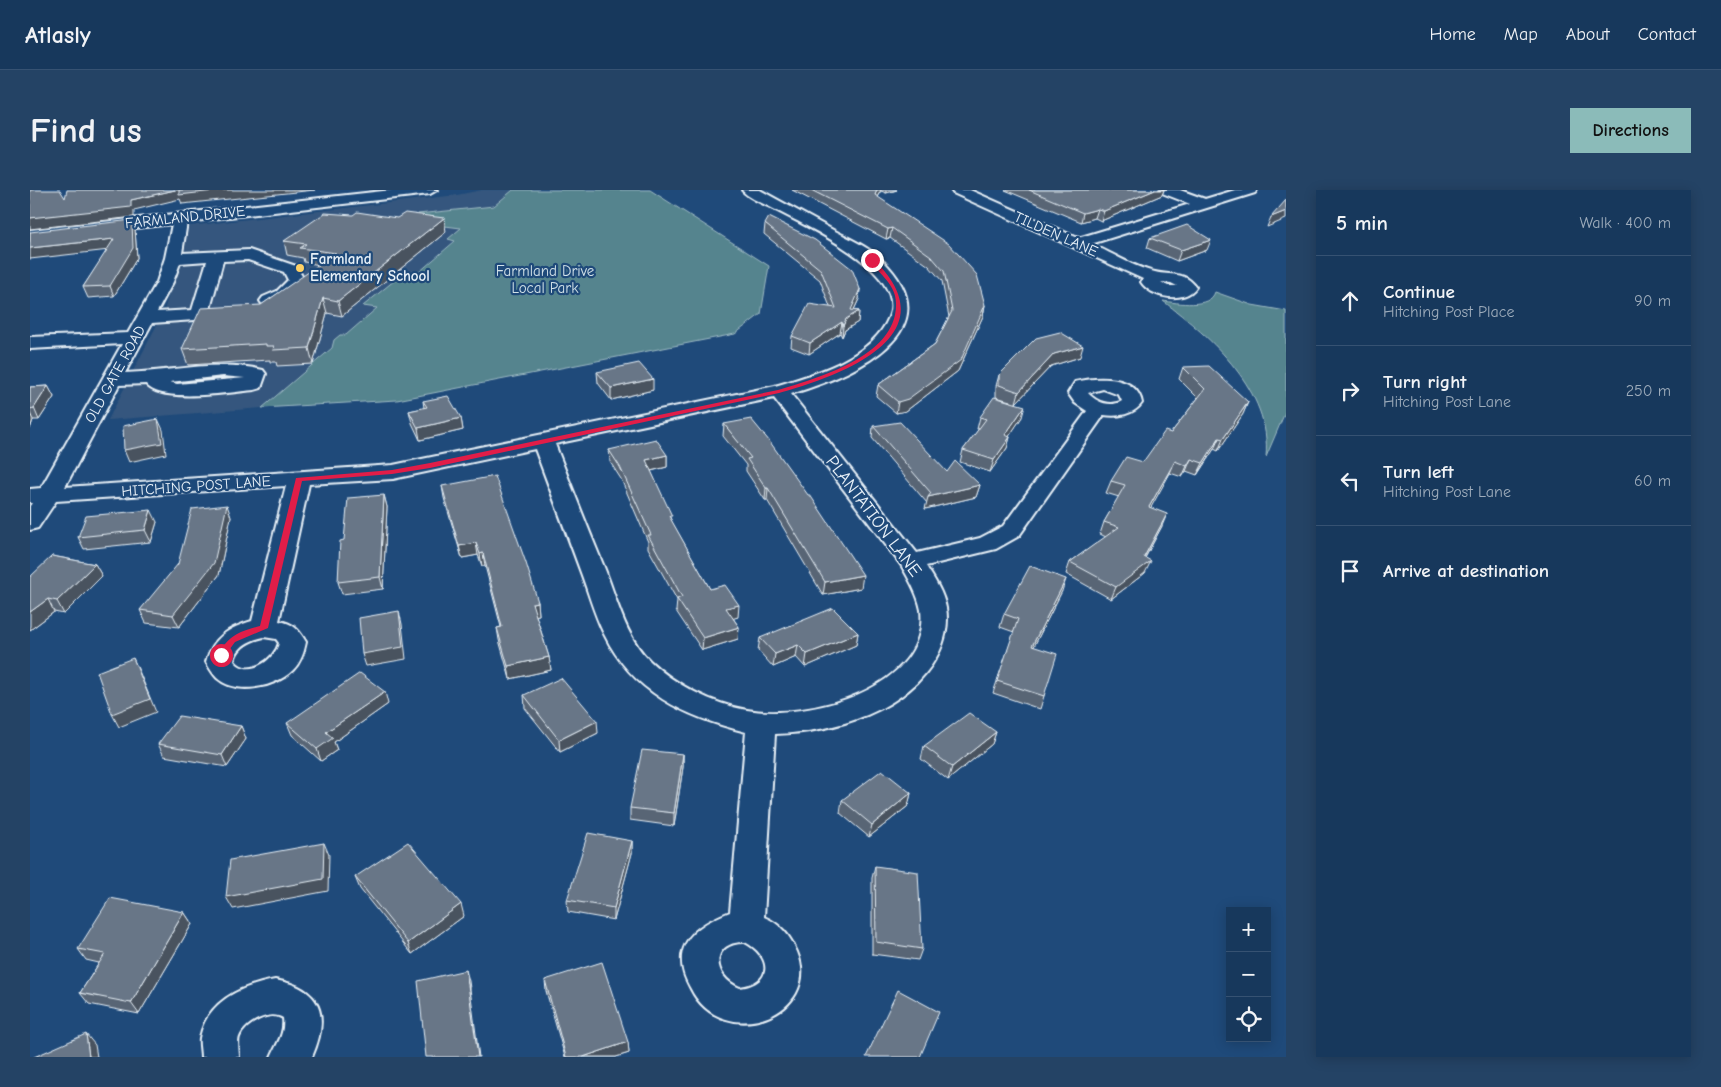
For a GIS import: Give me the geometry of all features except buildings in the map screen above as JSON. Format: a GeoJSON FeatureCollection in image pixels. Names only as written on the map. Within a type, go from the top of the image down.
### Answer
{"type":"FeatureCollection","features":[{"type":"Feature","properties":{"kind":"street","name":"FARMLAND DRIVE"},"geometry":{"type":"LineString","coordinates":[[30,235],[367,194],[430,190]]}},
{"type":"Feature","properties":{"kind":"street","name":"HITCHING POST LANE"},"geometry":{"type":"LineString","coordinates":[[39,496],[299,480],[392,472],[543,442],[779,391],[826,377],[865,358],[891,333],[896,324],[899,303],[891,281],[877,264],[860,251],[749,190]]}},
{"type":"Feature","properties":{"kind":"street","name":"TILDEN LANE"},"geometry":{"type":"LineString","coordinates":[[958,190],[1154,278]]}},
{"type":"Feature","properties":{"kind":"street"},"geometry":{"type":"LineString","coordinates":[[1167,190],[1207,205]]}},
{"type":"Feature","properties":{"kind":"street"},"geometry":{"type":"LineString","coordinates":[[1078,243],[1207,205],[1250,190]]}},
{"type":"Feature","properties":{"kind":"street","name":"OLD GATE ROAD"},"geometry":{"type":"LineString","coordinates":[[30,522],[39,496],[112,379],[165,282],[173,258],[180,218]]}},
{"type":"Feature","properties":{"kind":"street"},"geometry":{"type":"LineString","coordinates":[[199,316],[217,255]]}},
{"type":"Feature","properties":{"kind":"street"},"geometry":{"type":"LineString","coordinates":[[146,318],[199,316],[251,309],[283,295],[297,281],[290,268],[249,255],[173,258]]}},
{"type":"Feature","properties":{"kind":"street"},"geometry":{"type":"LineString","coordinates":[[30,343],[135,338]]}},
{"type":"Feature","properties":{"kind":"street"},"geometry":{"type":"LineString","coordinates":[[112,379],[153,378]]}},
{"type":"Feature","properties":{"kind":"street","name":"PLANTATION LANE"},"geometry":{"type":"LineString","coordinates":[[543,442],[610,618],[627,652],[640,668],[657,682],[719,713],[761,723],[804,721],[846,712],[890,692],[920,664],[933,635],[934,616],[927,590],[911,562],[779,391]]}},
{"type":"Feature","properties":{"kind":"street"},"geometry":{"type":"LineString","coordinates":[[911,562],[969,550],[988,544],[1011,531],[1026,513],[1099,408]]}},
{"type":"Feature","properties":{"kind":"street"},"geometry":{"type":"LineString","coordinates":[[264,628],[299,480]]}},
{"type":"Feature","properties":{"kind":"street"},"geometry":{"type":"LineString","coordinates":[[746,927],[761,723]]}},
{"type":"Feature","properties":{"kind":"street"},"geometry":{"type":"LineString","coordinates":[[220,1057],[218,1050],[221,1034],[229,1019],[250,1002],[258,998],[274,996],[289,1000],[298,1008],[303,1021],[302,1037],[290,1057]]}},
{"type":"Feature","properties":{"kind":"shaded area","name":"Farmland Elementary School"},"geometry":{"type":"Polygon","coordinates":[[[482,190],[513,190],[262,408],[108,420],[164,311],[189,226],[457,195],[482,190]]]}},
{"type":"Feature","properties":{"kind":"green space","name":"Farmland Drive Local Park"},"geometry":{"type":"Polygon","coordinates":[[[513,190],[650,190],[769,266],[761,314],[735,334],[397,400],[262,408],[332,348],[334,340],[340,335],[346,335],[377,308],[363,306],[406,271],[418,273],[455,241],[448,239],[461,228],[429,224],[418,214],[494,206],[513,190]]]}},
{"type":"Feature","properties":{"kind":"green space"},"geometry":{"type":"Polygon","coordinates":[[[1215,292],[1252,305],[1286,311],[1286,410],[1266,457],[1265,433],[1259,410],[1249,388],[1219,349],[1163,301],[1184,304],[1200,303],[1207,301],[1215,292]]]}},
{"type":"Feature","properties":{"kind":"place","name":"Farmland Elementary School"},"geometry":{"type":"Point","coordinates":[300,268]}},
{"type":"Feature","properties":{"kind":"route"},"geometry":{"type":"LineString","coordinates":[[221,655],[225,647],[232,640],[252,630],[264,628],[299,480],[392,472],[430,466],[779,391],[826,377],[865,358],[891,333],[896,324],[899,312],[896,290],[884,272],[872,260]]}}]}
